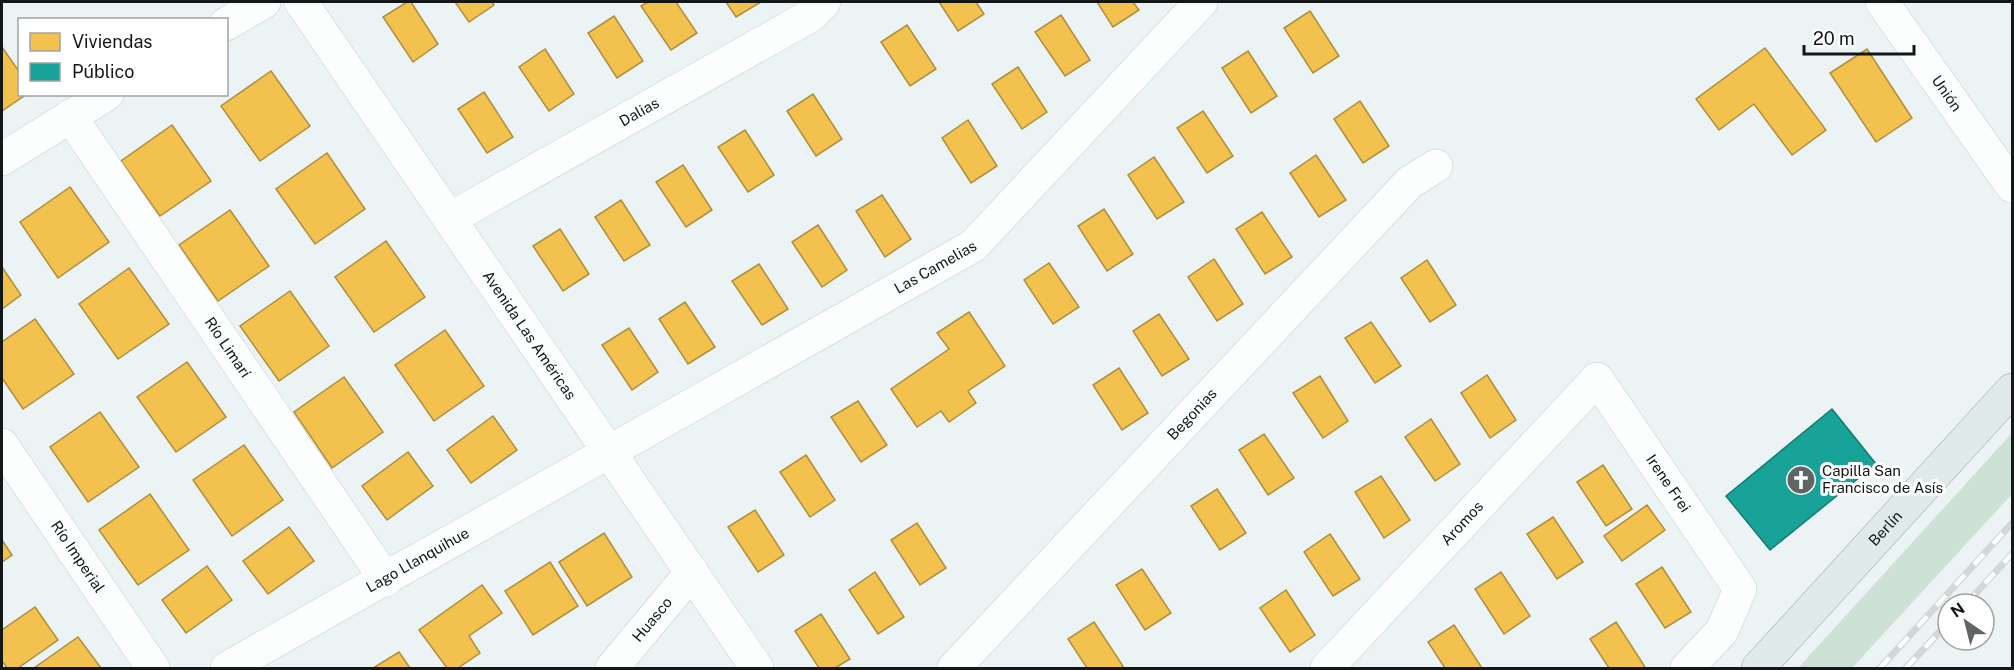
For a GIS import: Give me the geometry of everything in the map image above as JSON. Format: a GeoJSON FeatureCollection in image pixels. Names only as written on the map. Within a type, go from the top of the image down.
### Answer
{"type":"FeatureCollection","features":[{"type":"Feature","properties":{"kind":"main road","name":"Berlín"},"geometry":{"type":"LineString","coordinates":[[1758,669],[2013,390]]}},
{"type":"Feature","properties":{"kind":"street"},"geometry":{"type":"LineString","coordinates":[[228,23],[264,2]]}},
{"type":"Feature","properties":{"kind":"street","name":"Avenida Las Américas"},"geometry":{"type":"LineString","coordinates":[[301,2],[451,218],[757,669]]}},
{"type":"Feature","properties":{"kind":"street","name":"Dalias"},"geometry":{"type":"LineString","coordinates":[[451,218],[810,16],[824,2]]}},
{"type":"Feature","properties":{"kind":"street","name":"Las Camelias"},"geometry":{"type":"LineString","coordinates":[[609,454],[973,246],[1201,2]]}},
{"type":"Feature","properties":{"kind":"street","name":"Unión"},"geometry":{"type":"LineString","coordinates":[[1882,2],[2013,186]]}},
{"type":"Feature","properties":{"kind":"street"},"geometry":{"type":"LineString","coordinates":[[2,159],[104,96]]}},
{"type":"Feature","properties":{"kind":"street","name":"Río Limarí"},"geometry":{"type":"LineString","coordinates":[[70,116],[386,579]]}},
{"type":"Feature","properties":{"kind":"street","name":"Begonias"},"geometry":{"type":"LineString","coordinates":[[954,669],[1410,182],[1436,166]]}},
{"type":"Feature","properties":{"kind":"street","name":"Irene Frei"},"geometry":{"type":"LineString","coordinates":[[1597,379],[1740,589],[1722,631],[1687,669]]}},
{"type":"Feature","properties":{"kind":"street","name":"Aromos"},"geometry":{"type":"LineString","coordinates":[[1327,669],[1597,379]]}},
{"type":"Feature","properties":{"kind":"street","name":"Río Imperial"},"geometry":{"type":"LineString","coordinates":[[2,445],[153,669]]}},
{"type":"Feature","properties":{"kind":"street","name":"Lago Llanquihue"},"geometry":{"type":"LineString","coordinates":[[227,669],[609,454]]}},
{"type":"Feature","properties":{"kind":"street","name":"Huasco"},"geometry":{"type":"LineString","coordinates":[[612,669],[692,572]]}},
{"type":"Feature","properties":{"kind":"green space"},"geometry":{"type":"Polygon","coordinates":[[[2012,433],[2012,494],[1852,668],[1798,668],[2012,433]]]}},
{"type":"Feature","properties":{"kind":"building: Viviendas"},"geometry":{"type":"Polygon","coordinates":[[[407,2],[411,2],[438,44],[413,62],[383,17],[407,2]]]}},
{"type":"Feature","properties":{"kind":"building: Viviendas"},"geometry":{"type":"Polygon","coordinates":[[[455,2],[492,2],[494,5],[469,22],[455,2]]]}},
{"type":"Feature","properties":{"kind":"building: Viviendas"},"geometry":{"type":"Polygon","coordinates":[[[648,2],[676,2],[697,33],[671,50],[641,6],[648,2]]]}},
{"type":"Feature","properties":{"kind":"building: Viviendas"},"geometry":{"type":"Polygon","coordinates":[[[726,2],[761,2],[736,17],[726,2]]]}},
{"type":"Feature","properties":{"kind":"building: Viviendas"},"geometry":{"type":"Polygon","coordinates":[[[939,2],[976,2],[984,14],[958,31],[939,2]]]}},
{"type":"Feature","properties":{"kind":"building: Viviendas"},"geometry":{"type":"Polygon","coordinates":[[[1097,2],[1133,2],[1139,10],[1113,27],[1097,2]]]}},
{"type":"Feature","properties":{"kind":"building: Viviendas"},"geometry":{"type":"Polygon","coordinates":[[[1310,11],[1339,56],[1313,73],[1284,28],[1310,11]]]}},
{"type":"Feature","properties":{"kind":"building: Viviendas"},"geometry":{"type":"Polygon","coordinates":[[[1061,15],[1090,60],[1065,76],[1035,32],[1061,15]]]}},
{"type":"Feature","properties":{"kind":"building: Viviendas"},"geometry":{"type":"Polygon","coordinates":[[[614,16],[643,61],[617,78],[588,33],[614,16]]]}},
{"type":"Feature","properties":{"kind":"building: Viviendas"},"geometry":{"type":"Polygon","coordinates":[[[907,25],[936,69],[910,86],[881,42],[907,25]]]}},
{"type":"Feature","properties":{"kind":"building: Viviendas"},"geometry":{"type":"Polygon","coordinates":[[[2,47],[18,70],[18,96],[24,96],[2,111],[2,47]]]}},
{"type":"Feature","properties":{"kind":"building: Viviendas"},"geometry":{"type":"Polygon","coordinates":[[[1765,48],[1826,130],[1792,155],[1754,104],[1719,130],[1696,99],[1765,48]]]}},
{"type":"Feature","properties":{"kind":"building: Viviendas"},"geometry":{"type":"Polygon","coordinates":[[[545,49],[574,94],[549,111],[519,67],[545,49]]]}},
{"type":"Feature","properties":{"kind":"building: Viviendas"},"geometry":{"type":"Polygon","coordinates":[[[1867,49],[1912,118],[1876,142],[1830,73],[1867,49]]]}},
{"type":"Feature","properties":{"kind":"building: Viviendas"},"geometry":{"type":"Polygon","coordinates":[[[1248,51],[1277,96],[1251,113],[1222,68],[1248,51]]]}},
{"type":"Feature","properties":{"kind":"building: Viviendas"},"geometry":{"type":"Polygon","coordinates":[[[1018,67],[1047,112],[1022,129],[992,84],[1018,67]]]}},
{"type":"Feature","properties":{"kind":"building: Viviendas"},"geometry":{"type":"Polygon","coordinates":[[[271,71],[310,126],[260,161],[221,106],[271,71]]]}},
{"type":"Feature","properties":{"kind":"building: Viviendas"},"geometry":{"type":"Polygon","coordinates":[[[484,92],[513,137],[487,153],[458,109],[484,92]]]}},
{"type":"Feature","properties":{"kind":"building: Viviendas"},"geometry":{"type":"Polygon","coordinates":[[[813,94],[842,139],[816,156],[787,111],[813,94]]]}},
{"type":"Feature","properties":{"kind":"building: Viviendas"},"geometry":{"type":"Polygon","coordinates":[[[1360,101],[1389,146],[1363,163],[1334,119],[1360,101]]]}},
{"type":"Feature","properties":{"kind":"building: Viviendas"},"geometry":{"type":"Polygon","coordinates":[[[1203,111],[1233,156],[1207,173],[1177,128],[1203,111]]]}},
{"type":"Feature","properties":{"kind":"building: Viviendas"},"geometry":{"type":"Polygon","coordinates":[[[968,120],[997,166],[971,183],[942,138],[968,120]]]}},
{"type":"Feature","properties":{"kind":"building: Viviendas"},"geometry":{"type":"Polygon","coordinates":[[[172,125],[211,181],[160,216],[121,161],[172,125]]]}},
{"type":"Feature","properties":{"kind":"building: Viviendas"},"geometry":{"type":"Polygon","coordinates":[[[745,130],[774,175],[748,192],[718,147],[745,130]]]}},
{"type":"Feature","properties":{"kind":"building: Viviendas"},"geometry":{"type":"Polygon","coordinates":[[[327,153],[365,209],[315,244],[276,189],[327,153]]]}},
{"type":"Feature","properties":{"kind":"building: Viviendas"},"geometry":{"type":"Polygon","coordinates":[[[1316,155],[1346,200],[1319,217],[1290,173],[1316,155]]]}},
{"type":"Feature","properties":{"kind":"building: Viviendas"},"geometry":{"type":"Polygon","coordinates":[[[1154,157],[1184,202],[1157,219],[1128,175],[1154,157]]]}},
{"type":"Feature","properties":{"kind":"building: Viviendas"},"geometry":{"type":"Polygon","coordinates":[[[683,165],[712,210],[686,227],[656,182],[683,165]]]}},
{"type":"Feature","properties":{"kind":"building: Viviendas"},"geometry":{"type":"Polygon","coordinates":[[[70,187],[109,242],[58,278],[20,222],[70,187]]]}},
{"type":"Feature","properties":{"kind":"building: Viviendas"},"geometry":{"type":"Polygon","coordinates":[[[882,195],[911,239],[885,257],[856,211],[882,195]]]}},
{"type":"Feature","properties":{"kind":"building: Viviendas"},"geometry":{"type":"Polygon","coordinates":[[[621,200],[650,245],[624,261],[595,217],[621,200]]]}},
{"type":"Feature","properties":{"kind":"building: Viviendas"},"geometry":{"type":"Polygon","coordinates":[[[1104,209],[1133,254],[1107,271],[1078,226],[1104,209]]]}},
{"type":"Feature","properties":{"kind":"building: Viviendas"},"geometry":{"type":"Polygon","coordinates":[[[230,210],[269,266],[218,301],[179,245],[230,210]]]}},
{"type":"Feature","properties":{"kind":"building: Viviendas"},"geometry":{"type":"Polygon","coordinates":[[[1262,212],[1292,257],[1265,274],[1236,229],[1262,212]]]}},
{"type":"Feature","properties":{"kind":"building: Viviendas"},"geometry":{"type":"Polygon","coordinates":[[[818,225],[847,270],[822,287],[792,242],[818,225]]]}},
{"type":"Feature","properties":{"kind":"building: Viviendas"},"geometry":{"type":"Polygon","coordinates":[[[560,229],[589,274],[563,291],[533,246],[560,229]]]}},
{"type":"Feature","properties":{"kind":"building: Viviendas"},"geometry":{"type":"Polygon","coordinates":[[[386,241],[425,297],[374,332],[335,277],[386,241]]]}},
{"type":"Feature","properties":{"kind":"building: Viviendas"},"geometry":{"type":"Polygon","coordinates":[[[1214,259],[1243,304],[1217,321],[1188,277],[1214,259]]]}},
{"type":"Feature","properties":{"kind":"building: Viviendas"},"geometry":{"type":"Polygon","coordinates":[[[1427,260],[1456,305],[1430,322],[1401,278],[1427,260]]]}},
{"type":"Feature","properties":{"kind":"building: Viviendas"},"geometry":{"type":"Polygon","coordinates":[[[1049,263],[1079,307],[1053,324],[1024,280],[1049,263]]]}},
{"type":"Feature","properties":{"kind":"building: Viviendas"},"geometry":{"type":"Polygon","coordinates":[[[759,264],[788,309],[762,325],[732,281],[759,264]]]}},
{"type":"Feature","properties":{"kind":"building: Viviendas"},"geometry":{"type":"Polygon","coordinates":[[[2,267],[21,295],[2,309],[2,267]]]}},
{"type":"Feature","properties":{"kind":"building: Viviendas"},"geometry":{"type":"Polygon","coordinates":[[[129,268],[169,324],[118,359],[79,304],[129,268]]]}},
{"type":"Feature","properties":{"kind":"building: Viviendas"},"geometry":{"type":"Polygon","coordinates":[[[290,291],[329,346],[279,381],[240,326],[290,291]]]}},
{"type":"Feature","properties":{"kind":"building: Viviendas"},"geometry":{"type":"Polygon","coordinates":[[[685,302],[715,347],[688,364],[659,319],[685,302]]]}},
{"type":"Feature","properties":{"kind":"building: Viviendas"},"geometry":{"type":"Polygon","coordinates":[[[969,312],[1005,366],[968,391],[976,403],[949,422],[941,411],[917,427],[891,389],[949,349],[937,333],[969,312]]]}},
{"type":"Feature","properties":{"kind":"building: Viviendas"},"geometry":{"type":"Polygon","coordinates":[[[1159,314],[1189,359],[1162,376],[1133,331],[1159,314]]]}},
{"type":"Feature","properties":{"kind":"building: Viviendas"},"geometry":{"type":"Polygon","coordinates":[[[35,319],[74,374],[23,409],[2,378],[2,342],[35,319]]]}},
{"type":"Feature","properties":{"kind":"building: Viviendas"},"geometry":{"type":"Polygon","coordinates":[[[1371,322],[1401,366],[1375,383],[1345,338],[1371,322]]]}},
{"type":"Feature","properties":{"kind":"building: Viviendas"},"geometry":{"type":"Polygon","coordinates":[[[629,328],[658,372],[632,390],[602,345],[629,328]]]}},
{"type":"Feature","properties":{"kind":"building: Viviendas"},"geometry":{"type":"Polygon","coordinates":[[[445,330],[484,386],[434,421],[395,365],[445,330]]]}},
{"type":"Feature","properties":{"kind":"building: Viviendas"},"geometry":{"type":"Polygon","coordinates":[[[187,362],[226,417],[176,452],[137,397],[187,362]]]}},
{"type":"Feature","properties":{"kind":"building: Viviendas"},"geometry":{"type":"Polygon","coordinates":[[[1119,368],[1148,413],[1122,430],[1093,385],[1119,368]]]}},
{"type":"Feature","properties":{"kind":"building: Viviendas"},"geometry":{"type":"Polygon","coordinates":[[[1487,375],[1516,420],[1490,438],[1461,393],[1487,375]]]}},
{"type":"Feature","properties":{"kind":"building: Viviendas"},"geometry":{"type":"Polygon","coordinates":[[[1320,376],[1348,421],[1323,438],[1293,393],[1320,376]]]}},
{"type":"Feature","properties":{"kind":"building: Viviendas"},"geometry":{"type":"Polygon","coordinates":[[[344,377],[383,432],[332,468],[294,412],[344,377]]]}},
{"type":"Feature","properties":{"kind":"building: Viviendas"},"geometry":{"type":"Polygon","coordinates":[[[858,401],[887,445],[861,462],[831,417],[858,401]]]}},
{"type":"Feature","properties":{"kind":"building: Viviendas"},"geometry":{"type":"Polygon","coordinates":[[[100,412],[139,467],[88,502],[50,447],[100,412]]]}},
{"type":"Feature","properties":{"kind":"building: Viviendas"},"geometry":{"type":"Polygon","coordinates":[[[493,416],[517,450],[471,483],[447,450],[493,416]]]}},
{"type":"Feature","properties":{"kind":"building: Viviendas"},"geometry":{"type":"Polygon","coordinates":[[[1431,419],[1460,464],[1435,481],[1405,437],[1431,419]]]}},
{"type":"Feature","properties":{"kind":"building: Viviendas"},"geometry":{"type":"Polygon","coordinates":[[[1264,434],[1294,478],[1268,495],[1239,450],[1264,434]]]}},
{"type":"Feature","properties":{"kind":"building: Viviendas"},"geometry":{"type":"Polygon","coordinates":[[[244,445],[283,500],[232,536],[193,480],[244,445]]]}},
{"type":"Feature","properties":{"kind":"building: Viviendas"},"geometry":{"type":"Polygon","coordinates":[[[408,452],[433,486],[387,520],[362,486],[408,452]]]}},
{"type":"Feature","properties":{"kind":"building: Viviendas"},"geometry":{"type":"Polygon","coordinates":[[[806,455],[835,500],[810,517],[780,472],[806,455]]]}},
{"type":"Feature","properties":{"kind":"building: Viviendas"},"geometry":{"type":"Polygon","coordinates":[[[1603,465],[1632,509],[1606,526],[1577,482],[1603,465]]]}},
{"type":"Feature","properties":{"kind":"building: Viviendas"},"geometry":{"type":"Polygon","coordinates":[[[1381,476],[1410,520],[1384,538],[1355,492],[1381,476]]]}},
{"type":"Feature","properties":{"kind":"building: Viviendas"},"geometry":{"type":"Polygon","coordinates":[[[1217,489],[1246,533],[1220,550],[1191,506],[1217,489]]]}},
{"type":"Feature","properties":{"kind":"building: Viviendas"},"geometry":{"type":"Polygon","coordinates":[[[150,494],[189,550],[138,585],[99,530],[150,494]]]}},
{"type":"Feature","properties":{"kind":"building: Viviendas"},"geometry":{"type":"Polygon","coordinates":[[[1647,505],[1665,530],[1622,561],[1604,536],[1647,505]]]}},
{"type":"Feature","properties":{"kind":"building: Viviendas"},"geometry":{"type":"Polygon","coordinates":[[[755,510],[784,555],[758,572],[728,527],[755,510]]]}},
{"type":"Feature","properties":{"kind":"building: Viviendas"},"geometry":{"type":"Polygon","coordinates":[[[1553,517],[1583,562],[1557,579],[1527,534],[1553,517]]]}},
{"type":"Feature","properties":{"kind":"building: Viviendas"},"geometry":{"type":"Polygon","coordinates":[[[917,523],[946,568],[920,585],[891,540],[917,523]]]}},
{"type":"Feature","properties":{"kind":"building: Viviendas"},"geometry":{"type":"Polygon","coordinates":[[[289,527],[314,561],[268,594],[243,561],[289,527]]]}},
{"type":"Feature","properties":{"kind":"building: Viviendas"},"geometry":{"type":"Polygon","coordinates":[[[604,533],[632,577],[587,606],[559,562],[604,533]]]}},
{"type":"Feature","properties":{"kind":"building: Viviendas"},"geometry":{"type":"Polygon","coordinates":[[[1330,534],[1360,579],[1333,596],[1304,552],[1330,534]]]}},
{"type":"Feature","properties":{"kind":"building: Viviendas"},"geometry":{"type":"Polygon","coordinates":[[[2,540],[12,555],[2,562],[2,540]]]}},
{"type":"Feature","properties":{"kind":"building: Viviendas"},"geometry":{"type":"Polygon","coordinates":[[[550,562],[578,606],[533,635],[505,591],[550,562]]]}},
{"type":"Feature","properties":{"kind":"building: Viviendas"},"geometry":{"type":"Polygon","coordinates":[[[207,566],[232,600],[186,633],[162,600],[207,566]]]}},
{"type":"Feature","properties":{"kind":"building: Viviendas"},"geometry":{"type":"Polygon","coordinates":[[[1662,567],[1691,612],[1665,628],[1636,584],[1662,567]]]}},
{"type":"Feature","properties":{"kind":"building: Viviendas"},"geometry":{"type":"Polygon","coordinates":[[[1142,569],[1171,613],[1145,630],[1116,585],[1142,569]]]}},
{"type":"Feature","properties":{"kind":"building: Viviendas"},"geometry":{"type":"Polygon","coordinates":[[[875,572],[904,617],[878,634],[849,590],[875,572]]]}},
{"type":"Feature","properties":{"kind":"building: Viviendas"},"geometry":{"type":"Polygon","coordinates":[[[1501,572],[1530,616],[1504,634],[1475,589],[1501,572]]]}},
{"type":"Feature","properties":{"kind":"building: Viviendas"},"geometry":{"type":"Polygon","coordinates":[[[482,585],[502,613],[469,636],[480,653],[458,668],[447,668],[419,630],[482,585]]]}},
{"type":"Feature","properties":{"kind":"building: Viviendas"},"geometry":{"type":"Polygon","coordinates":[[[1286,590],[1315,635],[1290,652],[1260,608],[1286,590]]]}},
{"type":"Feature","properties":{"kind":"building: Viviendas"},"geometry":{"type":"Polygon","coordinates":[[[35,607],[58,640],[18,668],[7,668],[2,661],[2,630],[35,607]]]}},
{"type":"Feature","properties":{"kind":"building: Viviendas"},"geometry":{"type":"Polygon","coordinates":[[[821,614],[850,659],[835,668],[819,668],[795,631],[821,614]]]}},
{"type":"Feature","properties":{"kind":"building: Viviendas"},"geometry":{"type":"Polygon","coordinates":[[[1094,622],[1123,666],[1120,668],[1087,668],[1068,639],[1094,622]]]}},
{"type":"Feature","properties":{"kind":"building: Viviendas"},"geometry":{"type":"Polygon","coordinates":[[[1616,622],[1645,667],[1609,668],[1590,639],[1616,622]]]}},
{"type":"Feature","properties":{"kind":"building: Viviendas"},"geometry":{"type":"Polygon","coordinates":[[[1454,625],[1482,668],[1445,668],[1428,642],[1454,625]]]}},
{"type":"Feature","properties":{"kind":"building: Viviendas"},"geometry":{"type":"Polygon","coordinates":[[[78,637],[101,668],[34,668],[78,637]]]}},
{"type":"Feature","properties":{"kind":"building: Viviendas"},"geometry":{"type":"Polygon","coordinates":[[[399,652],[410,668],[373,668],[399,652]]]}},
{"type":"Feature","properties":{"kind":"building: Público","name":"Capilla San Francisco de Asís"},"geometry":{"type":"Polygon","coordinates":[[[1832,409],[1876,464],[1770,550],[1726,496],[1832,409]]]}},
{"type":"Feature","properties":{"kind":"railway"},"geometry":{"type":"LineString","coordinates":[[1880,668],[2012,523]]}},
{"type":"Feature","properties":{"kind":"railway"},"geometry":{"type":"LineString","coordinates":[[1977,592],[2012,554]]}},
{"type":"Feature","properties":{"kind":"railway"},"geometry":{"type":"LineString","coordinates":[[1906,668],[1936,636]]}},
{"type":"Feature","properties":{"kind":"place","name":"Capilla San Francisco de Asís"},"geometry":{"type":"Point","coordinates":[1801,480]}}]}
